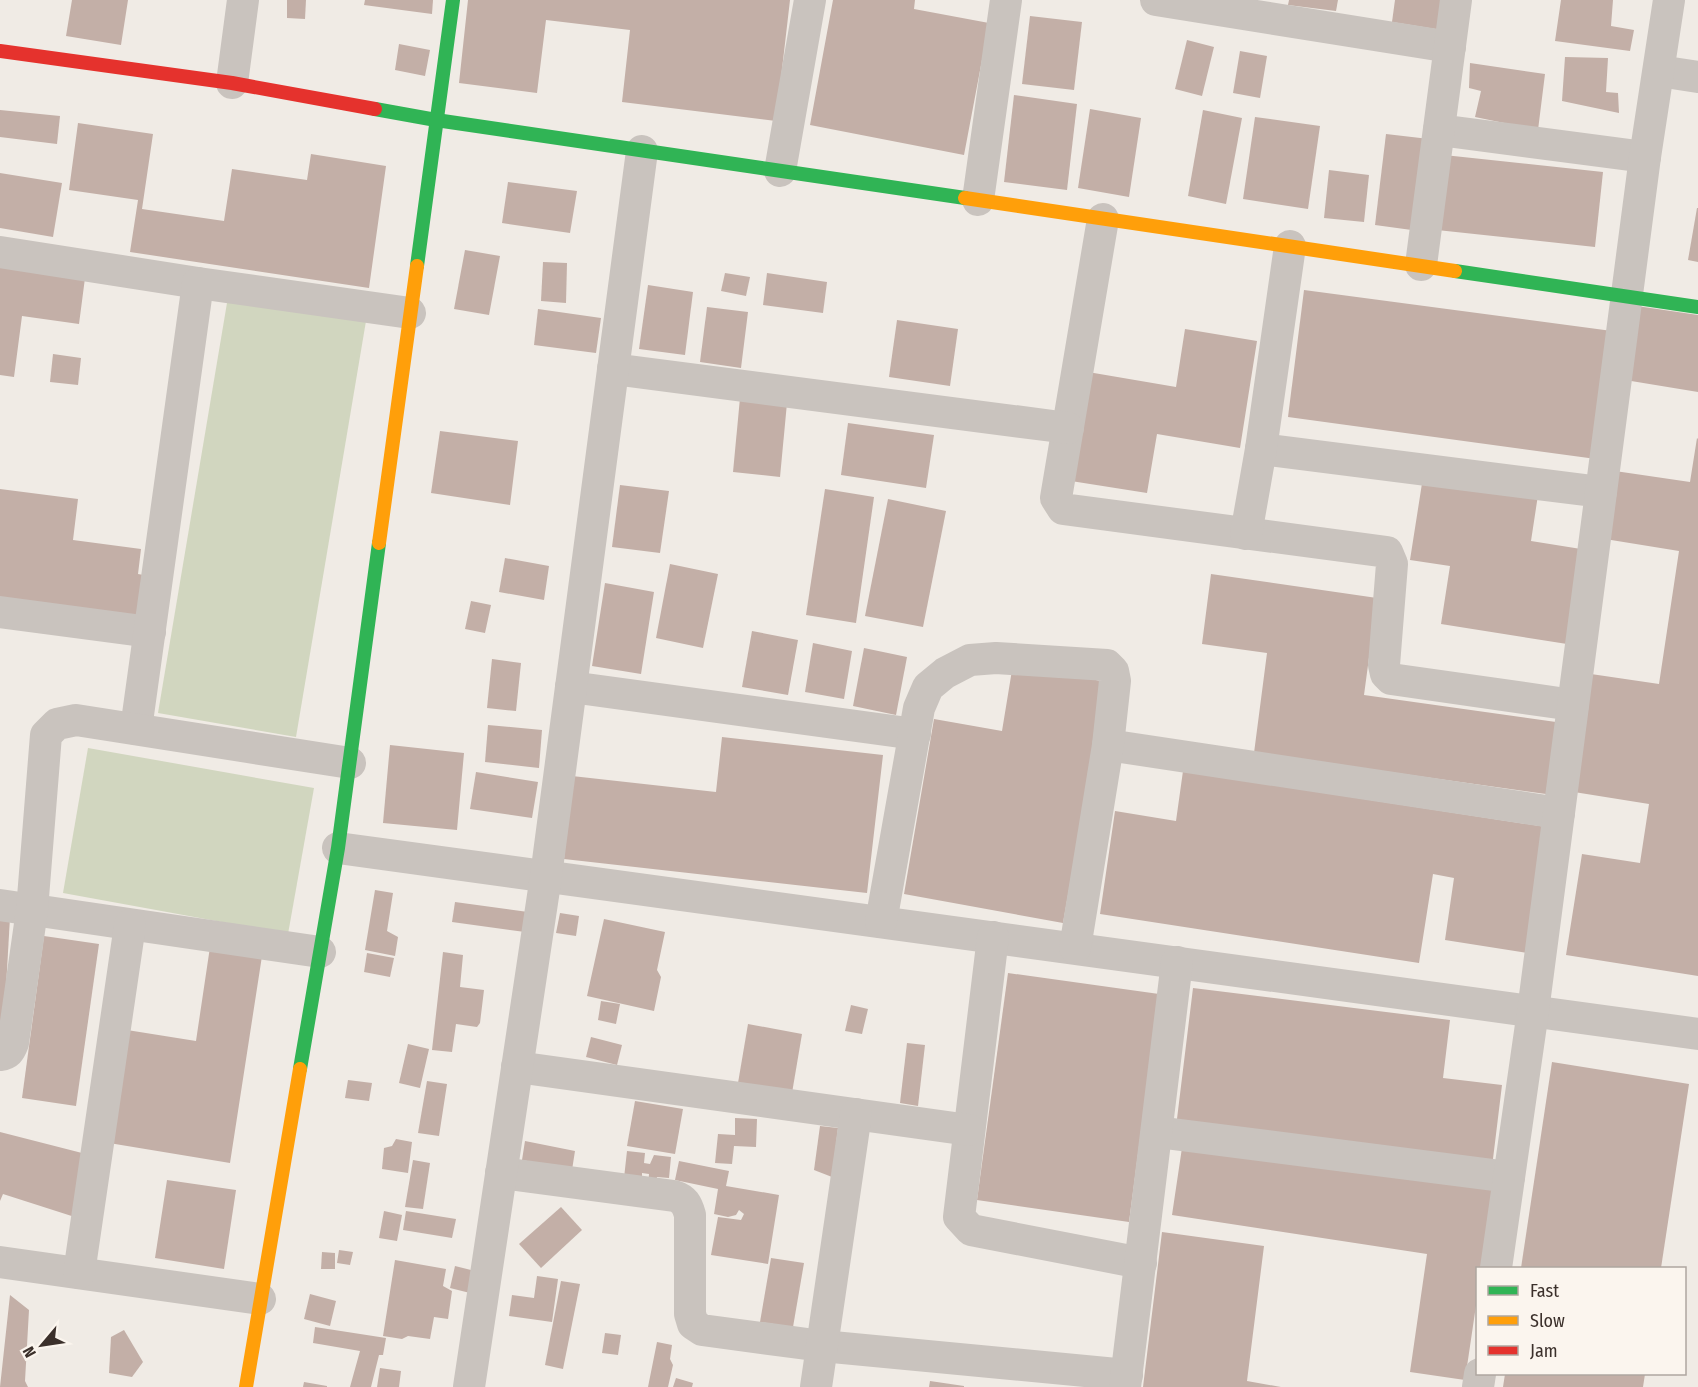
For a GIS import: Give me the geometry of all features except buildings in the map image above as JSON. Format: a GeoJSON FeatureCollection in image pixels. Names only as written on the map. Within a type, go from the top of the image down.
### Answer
{"type":"FeatureCollection","features":[{"type":"Feature","properties":{"kind":"street"},"geometry":{"type":"LineString","coordinates":[[232,83],[243,0]]}},
{"type":"Feature","properties":{"kind":"street"},"geometry":{"type":"LineString","coordinates":[[246,1387],[338,848],[453,0]]}},
{"type":"Feature","properties":{"kind":"street"},"geometry":{"type":"LineString","coordinates":[[780,171],[810,0]]}},
{"type":"Feature","properties":{"kind":"street"},"geometry":{"type":"LineString","coordinates":[[978,200],[1006,0]]}},
{"type":"Feature","properties":{"kind":"street"},"geometry":{"type":"LineString","coordinates":[[1156,0],[1450,47]]}},
{"type":"Feature","properties":{"kind":"street"},"geometry":{"type":"LineString","coordinates":[[1421,266],[1456,0]]}},
{"type":"Feature","properties":{"kind":"street"},"geometry":{"type":"LineString","coordinates":[[1496,1267],[1533,1011],[1627,296],[1669,0]]}},
{"type":"Feature","properties":{"kind":"street"},"geometry":{"type":"LineString","coordinates":[[0,51],[232,83],[436,120],[1698,307]]}},
{"type":"Feature","properties":{"kind":"street"},"geometry":{"type":"LineString","coordinates":[[1659,71],[1698,77]]}},
{"type":"Feature","properties":{"kind":"street"},"geometry":{"type":"LineString","coordinates":[[1439,130],[1646,158]]}},
{"type":"Feature","properties":{"kind":"street"},"geometry":{"type":"LineString","coordinates":[[469,1387],[546,876],[642,151]]}},
{"type":"Feature","properties":{"kind":"street"},"geometry":{"type":"LineString","coordinates":[[1103,219],[1056,498],[1063,509],[1387,552],[1392,564],[1384,665],[1386,674],[1391,679],[1573,705]]}},
{"type":"Feature","properties":{"kind":"street"},"geometry":{"type":"LineString","coordinates":[[1246,534],[1261,449],[1290,246]]}},
{"type":"Feature","properties":{"kind":"street"},"geometry":{"type":"LineString","coordinates":[[0,252],[410,314]]}},
{"type":"Feature","properties":{"kind":"street"},"geometry":{"type":"LineString","coordinates":[[135,729],[198,282]]}},
{"type":"Feature","properties":{"kind":"street"},"geometry":{"type":"LineString","coordinates":[[613,369],[1068,428]]}},
{"type":"Feature","properties":{"kind":"street"},"geometry":{"type":"LineString","coordinates":[[1261,449],[1601,492]]}},
{"type":"Feature","properties":{"kind":"street"},"geometry":{"type":"LineString","coordinates":[[0,612],[150,632]]}},
{"type":"Feature","properties":{"kind":"street"},"geometry":{"type":"LineString","coordinates":[[881,922],[919,708],[928,687],[945,673],[970,660],[996,658],[1107,665],[1113,671],[1115,681],[1108,744],[1075,948]]}},
{"type":"Feature","properties":{"kind":"street"},"geometry":{"type":"LineString","coordinates":[[571,687],[915,734]]}},
{"type":"Feature","properties":{"kind":"street"},"geometry":{"type":"LineString","coordinates":[[0,1055],[10,1051],[13,1043],[32,910],[46,735],[57,724],[76,720],[350,763]]}},
{"type":"Feature","properties":{"kind":"street"},"geometry":{"type":"LineString","coordinates":[[1108,744],[1559,813]]}},
{"type":"Feature","properties":{"kind":"street"},"geometry":{"type":"LineString","coordinates":[[338,848],[1698,1034]]}},
{"type":"Feature","properties":{"kind":"street"},"geometry":{"type":"LineString","coordinates":[[0,905],[320,952]]}},
{"type":"Feature","properties":{"kind":"street"},"geometry":{"type":"LineString","coordinates":[[79,1273],[130,925]]}},
{"type":"Feature","properties":{"kind":"street"},"geometry":{"type":"LineString","coordinates":[[993,938],[958,1217],[965,1227],[971,1230],[1141,1263]]}},
{"type":"Feature","properties":{"kind":"street"},"geometry":{"type":"LineString","coordinates":[[501,1173],[674,1196],[682,1199],[688,1205],[690,1215],[690,1314],[693,1324],[702,1330],[1036,1377],[1126,1381],[1177,962]]}},
{"type":"Feature","properties":{"kind":"street"},"geometry":{"type":"LineString","coordinates":[[517,1066],[969,1130]]}},
{"type":"Feature","properties":{"kind":"street"},"geometry":{"type":"LineString","coordinates":[[816,1387],[856,1114]]}},
{"type":"Feature","properties":{"kind":"street"},"geometry":{"type":"LineString","coordinates":[[1157,1132],[1509,1177]]}},
{"type":"Feature","properties":{"kind":"street"},"geometry":{"type":"LineString","coordinates":[[0,1262],[260,1299]]}},
{"type":"Feature","properties":{"kind":"green space"},"geometry":{"type":"Polygon","coordinates":[[[228,297],[366,321],[296,737],[158,713],[228,297]]]}},
{"type":"Feature","properties":{"kind":"green space"},"geometry":{"type":"Polygon","coordinates":[[[88,748],[314,788],[288,934],[63,893],[88,748]]]}},
{"type":"Feature","properties":{"kind":"traffic: fast"},"geometry":{"type":"LineString","coordinates":[[417,266],[453,0]]}},
{"type":"Feature","properties":{"kind":"traffic: fast"},"geometry":{"type":"LineString","coordinates":[[375,109],[965,198]]}},
{"type":"Feature","properties":{"kind":"traffic: fast"},"geometry":{"type":"LineString","coordinates":[[1455,271],[1698,307]]}},
{"type":"Feature","properties":{"kind":"traffic: fast"},"geometry":{"type":"LineString","coordinates":[[300,1069],[338,848],[379,543]]}},
{"type":"Feature","properties":{"kind":"traffic: slow"},"geometry":{"type":"LineString","coordinates":[[965,198],[1455,271]]}},
{"type":"Feature","properties":{"kind":"traffic: slow"},"geometry":{"type":"LineString","coordinates":[[379,543],[417,266]]}},
{"type":"Feature","properties":{"kind":"traffic: slow"},"geometry":{"type":"LineString","coordinates":[[246,1387],[300,1069]]}},
{"type":"Feature","properties":{"kind":"traffic: jam"},"geometry":{"type":"LineString","coordinates":[[0,51],[232,83],[375,109]]}}]}
